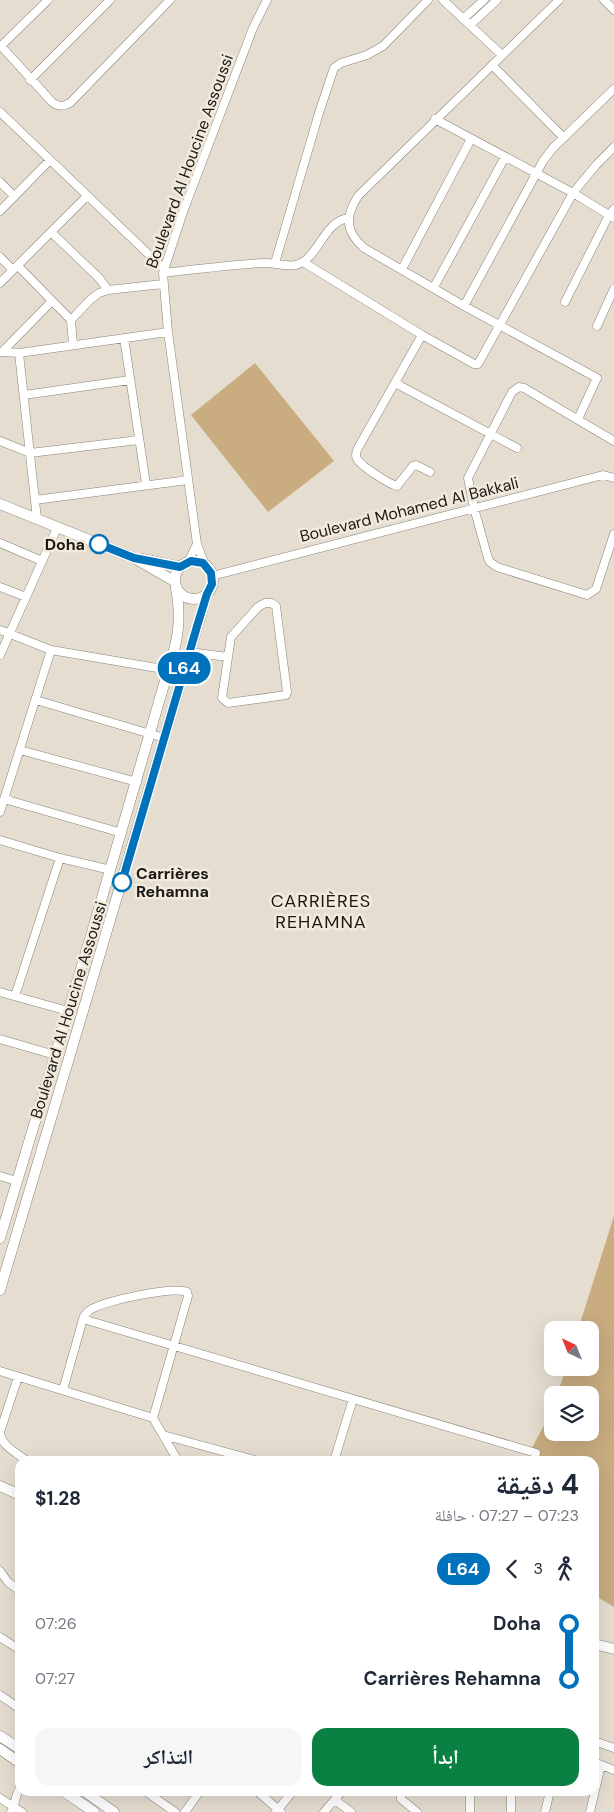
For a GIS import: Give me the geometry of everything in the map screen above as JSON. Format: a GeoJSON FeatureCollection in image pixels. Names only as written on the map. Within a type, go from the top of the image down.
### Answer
{"type":"FeatureCollection","features":[{"type":"Feature","properties":{"kind":"street"},"geometry":{"type":"LineString","coordinates":[[30,80],[110,0]]}},
{"type":"Feature","properties":{"kind":"street"},"geometry":{"type":"LineString","coordinates":[[44,1],[4,38],[0,46],[55,105],[68,105],[170,0]]}},
{"type":"Feature","properties":{"kind":"street","name":"Boulevard Al Houcine Assoussi"},"geometry":{"type":"LineString","coordinates":[[205,565],[197,544],[168,332],[163,271],[253,28],[267,0]]}},
{"type":"Feature","properties":{"kind":"street"},"geometry":{"type":"LineString","coordinates":[[275,263],[334,68],[341,63],[367,55],[383,46],[428,0]]}},
{"type":"Feature","properties":{"kind":"street"},"geometry":{"type":"LineString","coordinates":[[443,0],[502,55]]}},
{"type":"Feature","properties":{"kind":"street"},"geometry":{"type":"LineString","coordinates":[[463,19],[484,0]]}},
{"type":"Feature","properties":{"kind":"street"},"geometry":{"type":"LineString","coordinates":[[470,26],[497,0]]}},
{"type":"Feature","properties":{"kind":"street"},"geometry":{"type":"LineString","coordinates":[[559,0],[358,196],[350,210],[349,218],[351,232],[364,248],[464,306],[597,378],[578,419]]}},
{"type":"Feature","properties":{"kind":"street"},"geometry":{"type":"LineString","coordinates":[[604,0],[614,10]]}},
{"type":"Feature","properties":{"kind":"street"},"geometry":{"type":"LineString","coordinates":[[492,65],[564,138]]}},
{"type":"Feature","properties":{"kind":"street"},"geometry":{"type":"LineString","coordinates":[[464,306],[547,156],[614,89]]}},
{"type":"Feature","properties":{"kind":"street"},"geometry":{"type":"LineString","coordinates":[[0,112],[163,271],[264,262],[292,265],[302,262],[335,223],[341,219],[349,218]]}},
{"type":"Feature","properties":{"kind":"street"},"geometry":{"type":"LineString","coordinates":[[435,119],[612,214],[565,302]]}},
{"type":"Feature","properties":{"kind":"street"},"geometry":{"type":"LineString","coordinates":[[402,269],[471,139]]}},
{"type":"Feature","properties":{"kind":"street"},"geometry":{"type":"LineString","coordinates":[[302,262],[422,335],[474,364],[478,364],[574,194],[597,164],[614,147]]}},
{"type":"Feature","properties":{"kind":"street"},"geometry":{"type":"LineString","coordinates":[[434,287],[505,157]]}},
{"type":"Feature","properties":{"kind":"street"},"geometry":{"type":"LineString","coordinates":[[0,210],[50,160]]}},
{"type":"Feature","properties":{"kind":"street"},"geometry":{"type":"LineString","coordinates":[[0,182],[14,196]]}},
{"type":"Feature","properties":{"kind":"street"},"geometry":{"type":"LineString","coordinates":[[0,283],[87,196]]}},
{"type":"Feature","properties":{"kind":"street"},"geometry":{"type":"LineString","coordinates":[[51,232],[99,278],[108,290]]}},
{"type":"Feature","properties":{"kind":"street"},"geometry":{"type":"LineString","coordinates":[[0,257],[15,268],[71,320],[73,345]]}},
{"type":"Feature","properties":{"kind":"street"},"geometry":{"type":"LineString","coordinates":[[71,320],[99,293],[108,290],[163,284]]}},
{"type":"Feature","properties":{"kind":"street"},"geometry":{"type":"LineString","coordinates":[[597,326],[614,289]]}},
{"type":"Feature","properties":{"kind":"street"},"geometry":{"type":"LineString","coordinates":[[1,352],[52,301]]}},
{"type":"Feature","properties":{"kind":"street"},"geometry":{"type":"LineString","coordinates":[[1,352],[19,353],[168,332]]}},
{"type":"Feature","properties":{"kind":"street"},"geometry":{"type":"LineString","coordinates":[[422,335],[356,453],[356,457],[362,464],[397,486],[413,466],[416,465],[430,472]]}},
{"type":"Feature","properties":{"kind":"street"},"geometry":{"type":"LineString","coordinates":[[124,338],[146,484]]}},
{"type":"Feature","properties":{"kind":"street"},"geometry":{"type":"LineString","coordinates":[[19,353],[37,520]]}},
{"type":"Feature","properties":{"kind":"street"},"geometry":{"type":"LineString","coordinates":[[24,395],[130,380]]}},
{"type":"Feature","properties":{"kind":"street"},"geometry":{"type":"LineString","coordinates":[[395,383],[517,448]]}},
{"type":"Feature","properties":{"kind":"street"},"geometry":{"type":"LineString","coordinates":[[614,441],[524,388],[519,387],[512,392],[468,478],[488,558],[493,565],[587,595],[596,589],[614,534]]}},
{"type":"Feature","properties":{"kind":"street"},"geometry":{"type":"LineString","coordinates":[[0,441],[30,453],[139,440]]}},
{"type":"Feature","properties":{"kind":"street","name":"Boulevard Mohamed Al Bakkali"},"geometry":{"type":"LineString","coordinates":[[212,576],[604,475],[614,476]]}},
{"type":"Feature","properties":{"kind":"street"},"geometry":{"type":"LineString","coordinates":[[35,500],[188,480]]}},
{"type":"Feature","properties":{"kind":"street"},"geometry":{"type":"LineString","coordinates":[[0,504],[134,558],[175,584],[182,596],[188,599],[198,599],[207,594],[211,588],[212,576],[205,565],[197,561],[184,564],[134,558]]}},
{"type":"Feature","properties":{"kind":"street"},"geometry":{"type":"LineString","coordinates":[[0,656],[57,528]]}},
{"type":"Feature","properties":{"kind":"street"},"geometry":{"type":"LineString","coordinates":[[0,543],[42,561]]}},
{"type":"Feature","properties":{"kind":"street"},"geometry":{"type":"LineString","coordinates":[[175,584],[176,573],[197,544]]}},
{"type":"Feature","properties":{"kind":"street","name":"Boulevard Al Houcine Assoussi"},"geometry":{"type":"LineString","coordinates":[[0,1238],[169,670],[179,628],[180,610],[175,584]]}},
{"type":"Feature","properties":{"kind":"street"},"geometry":{"type":"LineString","coordinates":[[0,587],[26,598]]}},
{"type":"Feature","properties":{"kind":"street","name":"Boulevard Al Houcine Assoussi"},"geometry":{"type":"LineString","coordinates":[[0,1290],[207,594]]}},
{"type":"Feature","properties":{"kind":"street"},"geometry":{"type":"LineString","coordinates":[[274,604],[287,692],[286,696],[228,703],[224,701],[222,698],[228,657],[233,634],[261,605],[274,604]]}},
{"type":"Feature","properties":{"kind":"street"},"geometry":{"type":"LineString","coordinates":[[0,630],[52,650],[169,670]]}},
{"type":"Feature","properties":{"kind":"street"},"geometry":{"type":"LineString","coordinates":[[0,812],[52,650]]}},
{"type":"Feature","properties":{"kind":"street"},"geometry":{"type":"LineString","coordinates":[[189,652],[228,657]]}},
{"type":"Feature","properties":{"kind":"street"},"geometry":{"type":"LineString","coordinates":[[36,700],[164,738]]}},
{"type":"Feature","properties":{"kind":"street"},"geometry":{"type":"LineString","coordinates":[[20,750],[137,782]]}},
{"type":"Feature","properties":{"kind":"street"},"geometry":{"type":"LineString","coordinates":[[0,780],[9,782]]}},
{"type":"Feature","properties":{"kind":"street"},"geometry":{"type":"LineString","coordinates":[[4,799],[122,833]]}},
{"type":"Feature","properties":{"kind":"street"},"geometry":{"type":"LineString","coordinates":[[0,840],[60,858],[110,870]]}},
{"type":"Feature","properties":{"kind":"street"},"geometry":{"type":"LineString","coordinates":[[15,996],[60,858]]}},
{"type":"Feature","properties":{"kind":"street"},"geometry":{"type":"LineString","coordinates":[[0,992],[68,1011]]}},
{"type":"Feature","properties":{"kind":"street"},"geometry":{"type":"LineString","coordinates":[[0,1039],[55,1055]]}},
{"type":"Feature","properties":{"kind":"street"},"geometry":{"type":"LineString","coordinates":[[0,1176],[17,1181]]}},
{"type":"Feature","properties":{"kind":"street"},"geometry":{"type":"LineString","coordinates":[[63,1390],[83,1319],[90,1310],[106,1304],[155,1293],[185,1291],[188,1296],[153,1418]]}},
{"type":"Feature","properties":{"kind":"street"},"geometry":{"type":"LineString","coordinates":[[83,1319],[536,1454],[535,1456]]}},
{"type":"Feature","properties":{"kind":"street"},"geometry":{"type":"LineString","coordinates":[[0,1371],[153,1418],[175,1456]]}},
{"type":"Feature","properties":{"kind":"street"},"geometry":{"type":"LineString","coordinates":[[18,1377],[0,1432],[0,1438],[4,1444],[20,1456]]}},
{"type":"Feature","properties":{"kind":"street"},"geometry":{"type":"LineString","coordinates":[[336,1456],[353,1399]]}},
{"type":"Feature","properties":{"kind":"street"},"geometry":{"type":"LineString","coordinates":[[163,1435],[240,1456]]}},
{"type":"Feature","properties":{"kind":"street"},"geometry":{"type":"LineString","coordinates":[[0,1486],[15,1493]]}},
{"type":"Feature","properties":{"kind":"street"},"geometry":{"type":"LineString","coordinates":[[0,1571],[8,1582],[15,1587]]}},
{"type":"Feature","properties":{"kind":"street"},"geometry":{"type":"LineString","coordinates":[[0,1637],[15,1647]]}},
{"type":"Feature","properties":{"kind":"street"},"geometry":{"type":"LineString","coordinates":[[599,1645],[614,1649]]}},
{"type":"Feature","properties":{"kind":"street"},"geometry":{"type":"LineString","coordinates":[[0,1695],[15,1706]]}},
{"type":"Feature","properties":{"kind":"street"},"geometry":{"type":"LineString","coordinates":[[0,1736],[15,1746]]}},
{"type":"Feature","properties":{"kind":"street"},"geometry":{"type":"LineString","coordinates":[[599,1743],[614,1748]]}},
{"type":"Feature","properties":{"kind":"street"},"geometry":{"type":"LineString","coordinates":[[0,1750],[15,1760]]}},
{"type":"Feature","properties":{"kind":"street"},"geometry":{"type":"LineString","coordinates":[[599,1764],[614,1770]]}},
{"type":"Feature","properties":{"kind":"street"},"geometry":{"type":"LineString","coordinates":[[1,1802],[15,1796]]}},
{"type":"Feature","properties":{"kind":"street"},"geometry":{"type":"LineString","coordinates":[[13,1809],[15,1796]]}},
{"type":"Feature","properties":{"kind":"street"},"geometry":{"type":"LineString","coordinates":[[70,1796],[94,1812]]}},
{"type":"Feature","properties":{"kind":"street"},"geometry":{"type":"LineString","coordinates":[[91,1796],[114,1812]]}},
{"type":"Feature","properties":{"kind":"street"},"geometry":{"type":"LineString","coordinates":[[152,1796],[175,1812]]}},
{"type":"Feature","properties":{"kind":"street"},"geometry":{"type":"LineString","coordinates":[[185,1812],[196,1796]]}},
{"type":"Feature","properties":{"kind":"street"},"geometry":{"type":"LineString","coordinates":[[262,1796],[278,1811],[289,1796]]}},
{"type":"Feature","properties":{"kind":"street"},"geometry":{"type":"LineString","coordinates":[[324,1812],[338,1796]]}},
{"type":"Feature","properties":{"kind":"street"},"geometry":{"type":"LineString","coordinates":[[401,1796],[401,1799],[417,1812]]}},
{"type":"Feature","properties":{"kind":"street"},"geometry":{"type":"LineString","coordinates":[[470,1796],[470,1812]]}},
{"type":"Feature","properties":{"kind":"street"},"geometry":{"type":"LineString","coordinates":[[511,1796],[511,1812]]}},
{"type":"Feature","properties":{"kind":"street"},"geometry":{"type":"LineString","coordinates":[[545,1812],[549,1796]]}},
{"type":"Feature","properties":{"kind":"street"},"geometry":{"type":"LineString","coordinates":[[590,1812],[592,1796]]}},
{"type":"Feature","properties":{"kind":"street"},"geometry":{"type":"LineString","coordinates":[[335,1800],[350,1812]]}},
{"type":"Feature","properties":{"kind":"street"},"geometry":{"type":"LineString","coordinates":[[1,1802],[22,1812]]}},
{"type":"Feature","properties":{"kind":"shaded area"},"geometry":{"type":"Polygon","coordinates":[[[255,363],[334,461],[268,512],[191,415],[255,363]]]}},
{"type":"Feature","properties":{"kind":"shaded area"},"geometry":{"type":"Polygon","coordinates":[[[614,1216],[614,1607],[599,1598],[599,1456],[531,1456],[533,1446],[544,1425],[544,1441],[599,1441],[599,1386],[560,1386],[563,1376],[599,1376],[599,1321],[581,1321],[614,1216]]]}},
{"type":"Feature","properties":{"kind":"bus line","name":"L64"},"geometry":{"type":"LineString","coordinates":[[99,544],[134,558],[180,567],[188,562],[200,562],[210,570],[213,580],[198,623],[122,882]]}},
{"type":"Feature","properties":{"kind":"place","name":"Doha"},"geometry":{"type":"Point","coordinates":[99,544]}},
{"type":"Feature","properties":{"kind":"place","name":"Carrières Rehamna"},"geometry":{"type":"Point","coordinates":[122,882]}},
{"type":"Feature","properties":{"kind":"district","name":"CARRIÈRES REHAMNA"},"geometry":{"type":"Point","coordinates":[321,911]}}]}
